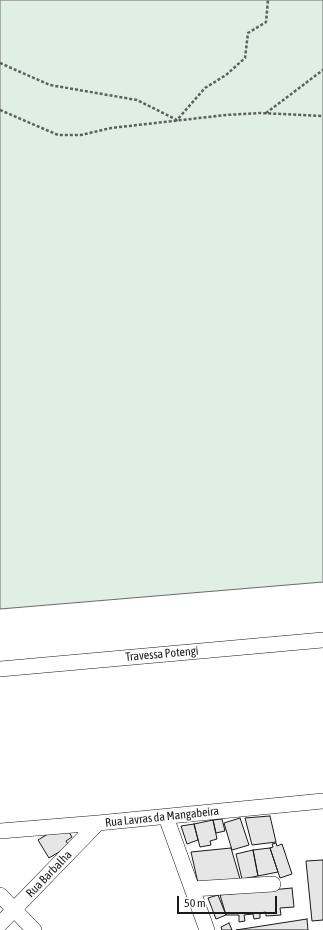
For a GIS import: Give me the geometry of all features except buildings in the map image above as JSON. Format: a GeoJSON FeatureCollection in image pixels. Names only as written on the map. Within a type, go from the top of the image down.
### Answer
{"type":"FeatureCollection","features":[{"type":"Feature","properties":{"kind":"street","name":"Travessa Potengi"},"geometry":{"type":"LineString","coordinates":[[0,669],[323,640]]}},
{"type":"Feature","properties":{"kind":"street","name":"Rua Lavras da Mangabeira"},"geometry":{"type":"LineString","coordinates":[[0,831],[166,817],[323,801]]}},
{"type":"Feature","properties":{"kind":"street"},"geometry":{"type":"LineString","coordinates":[[166,817],[207,930]]}},
{"type":"Feature","properties":{"kind":"street","name":"Rua Barbalha"},"geometry":{"type":"LineString","coordinates":[[0,924],[98,823]]}},
{"type":"Feature","properties":{"kind":"street"},"geometry":{"type":"LineString","coordinates":[[192,889],[272,884]]}},
{"type":"Feature","properties":{"kind":"street"},"geometry":{"type":"LineString","coordinates":[[0,895],[34,930]]}},
{"type":"Feature","properties":{"kind":"path"},"geometry":{"type":"LineString","coordinates":[[177,120],[205,88],[226,75],[245,58],[248,33],[266,22],[268,0]]}},
{"type":"Feature","properties":{"kind":"path"},"geometry":{"type":"LineString","coordinates":[[0,63],[50,85],[137,100],[177,120]]}},
{"type":"Feature","properties":{"kind":"path"},"geometry":{"type":"LineString","coordinates":[[266,113],[323,70]]}},
{"type":"Feature","properties":{"kind":"path"},"geometry":{"type":"LineString","coordinates":[[0,110],[58,135],[81,135],[112,128],[226,115],[266,113],[323,116]]}},
{"type":"Feature","properties":{"kind":"green space"},"geometry":{"type":"Polygon","coordinates":[[[0,0],[323,0],[323,582],[0,609],[0,0]]]}}]}
